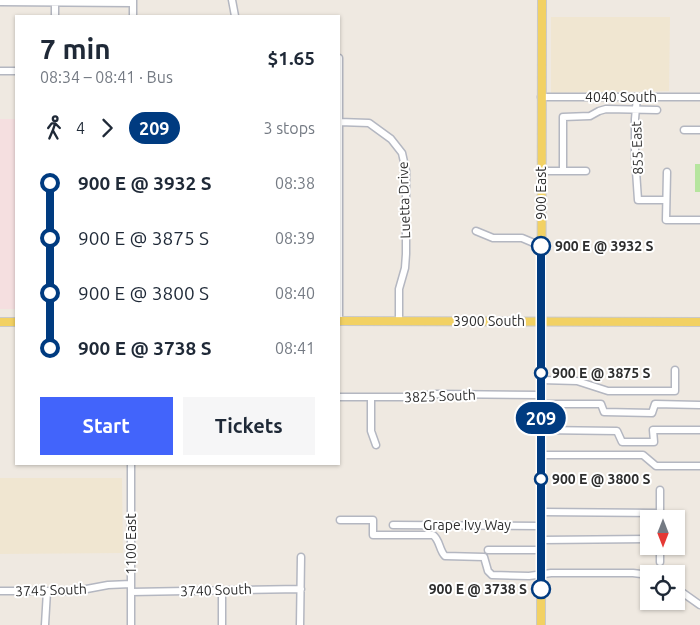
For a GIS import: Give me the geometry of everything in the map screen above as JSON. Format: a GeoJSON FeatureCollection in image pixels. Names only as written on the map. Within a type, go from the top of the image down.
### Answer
{"type":"FeatureCollection","features":[{"type":"Feature","properties":{"kind":"main road","name":"900 East"},"geometry":{"type":"LineString","coordinates":[[540,625],[542,0]]}},
{"type":"Feature","properties":{"kind":"main road"},"geometry":{"type":"LineString","coordinates":[[0,322],[15,322]]}},
{"type":"Feature","properties":{"kind":"main road","name":"3900 South"},"geometry":{"type":"LineString","coordinates":[[340,322],[700,322]]}},
{"type":"Feature","properties":{"kind":"street"},"geometry":{"type":"LineString","coordinates":[[232,0],[235,15]]}},
{"type":"Feature","properties":{"kind":"street"},"geometry":{"type":"LineString","coordinates":[[0,2],[133,2],[133,15]]}},
{"type":"Feature","properties":{"kind":"street"},"geometry":{"type":"LineString","coordinates":[[55,3],[55,15]]}},
{"type":"Feature","properties":{"kind":"street"},"geometry":{"type":"LineString","coordinates":[[0,71],[15,71]]}},
{"type":"Feature","properties":{"kind":"street","name":"4040 South"},"geometry":{"type":"LineString","coordinates":[[542,97],[700,97]]}},
{"type":"Feature","properties":{"kind":"street","name":"855 East"},"geometry":{"type":"LineString","coordinates":[[637,97],[637,109],[634,119],[638,200],[666,200]]}},
{"type":"Feature","properties":{"kind":"street"},"geometry":{"type":"LineString","coordinates":[[563,171],[563,117],[590,116],[602,110],[657,110]]}},
{"type":"Feature","properties":{"kind":"street","name":"Luetta Drive"},"geometry":{"type":"LineString","coordinates":[[340,122],[369,123],[390,138],[402,153],[406,171],[406,254],[399,289],[398,322]]}},
{"type":"Feature","properties":{"kind":"street"},"geometry":{"type":"LineString","coordinates":[[684,130],[700,130]]}},
{"type":"Feature","properties":{"kind":"street"},"geometry":{"type":"LineString","coordinates":[[541,171],[586,171]]}},
{"type":"Feature","properties":{"kind":"street"},"geometry":{"type":"LineString","coordinates":[[667,172],[666,220],[700,220]]}},
{"type":"Feature","properties":{"kind":"street"},"geometry":{"type":"LineString","coordinates":[[476,231],[492,238],[522,238],[541,246]]}},
{"type":"Feature","properties":{"kind":"street"},"geometry":{"type":"LineString","coordinates":[[541,380],[577,381],[608,391],[675,391],[675,370]]}},
{"type":"Feature","properties":{"kind":"street","name":"3825 South"},"geometry":{"type":"LineString","coordinates":[[340,397],[410,397],[436,394],[541,395]]}},
{"type":"Feature","properties":{"kind":"street"},"geometry":{"type":"LineString","coordinates":[[371,397],[371,431],[376,444]]}},
{"type":"Feature","properties":{"kind":"street"},"geometry":{"type":"LineString","coordinates":[[541,404],[601,404],[604,412],[642,413],[652,413],[655,404],[700,404]]}},
{"type":"Feature","properties":{"kind":"street"},"geometry":{"type":"LineString","coordinates":[[541,430],[617,431],[622,442],[654,442],[654,430],[700,430]]}},
{"type":"Feature","properties":{"kind":"street"},"geometry":{"type":"LineString","coordinates":[[541,456],[643,455],[656,466],[700,466]]}},
{"type":"Feature","properties":{"kind":"street","name":"1100 East"},"geometry":{"type":"LineString","coordinates":[[131,465],[131,625]]}},
{"type":"Feature","properties":{"kind":"street"},"geometry":{"type":"LineString","coordinates":[[660,490],[660,510]]}},
{"type":"Feature","properties":{"kind":"street"},"geometry":{"type":"LineString","coordinates":[[541,512],[640,515]]}},
{"type":"Feature","properties":{"kind":"street"},"geometry":{"type":"LineString","coordinates":[[340,520],[373,520],[373,535],[433,535],[445,556],[484,557],[488,571],[492,575],[640,574]]}},
{"type":"Feature","properties":{"kind":"street","name":"Grape Ivy Way"},"geometry":{"type":"LineString","coordinates":[[393,525],[541,526]]}},
{"type":"Feature","properties":{"kind":"street"},"geometry":{"type":"LineString","coordinates":[[541,540],[640,539]]}},
{"type":"Feature","properties":{"kind":"street"},"geometry":{"type":"LineString","coordinates":[[488,550],[541,550]]}},
{"type":"Feature","properties":{"kind":"street"},"geometry":{"type":"LineString","coordinates":[[660,555],[660,562]]}},
{"type":"Feature","properties":{"kind":"street"},"geometry":{"type":"LineString","coordinates":[[300,625],[301,556]]}},
{"type":"Feature","properties":{"kind":"street","name":"3745 South"},"geometry":{"type":"LineString","coordinates":[[0,591],[76,591],[108,585],[131,584]]}},
{"type":"Feature","properties":{"kind":"street","name":"3740 South"},"geometry":{"type":"LineString","coordinates":[[131,592],[222,592],[250,589],[300,589]]}},
{"type":"Feature","properties":{"kind":"street"},"geometry":{"type":"LineString","coordinates":[[45,625],[47,591]]}},
{"type":"Feature","properties":{"kind":"street"},"geometry":{"type":"LineString","coordinates":[[222,592],[222,625]]}},
{"type":"Feature","properties":{"kind":"street"},"geometry":{"type":"LineString","coordinates":[[685,594],[700,605]]}},
{"type":"Feature","properties":{"kind":"shaded area"},"geometry":{"type":"Polygon","coordinates":[[[551,17],[670,17],[669,91],[551,93],[551,17]]]}},
{"type":"Feature","properties":{"kind":"shaded area"},"geometry":{"type":"Polygon","coordinates":[[[0,119],[15,119],[15,309],[0,309],[0,119]]]}},
{"type":"Feature","properties":{"kind":"shaded area"},"geometry":{"type":"Polygon","coordinates":[[[0,478],[122,478],[123,553],[0,554],[0,478]]]}},
{"type":"Feature","properties":{"kind":"green space"},"geometry":{"type":"Polygon","coordinates":[[[695,164],[700,164],[700,192],[695,192],[695,164]]]}},
{"type":"Feature","properties":{"kind":"bus line","name":"209"},"geometry":{"type":"LineString","coordinates":[[541,246],[541,589]]}},
{"type":"Feature","properties":{"kind":"place","name":"900 E @ 3932 S"},"geometry":{"type":"Point","coordinates":[541,246]}},
{"type":"Feature","properties":{"kind":"place","name":"900 E @ 3875 S"},"geometry":{"type":"Point","coordinates":[541,373]}},
{"type":"Feature","properties":{"kind":"place","name":"900 E @ 3800 S"},"geometry":{"type":"Point","coordinates":[541,479]}},
{"type":"Feature","properties":{"kind":"place","name":"900 E @ 3738 S"},"geometry":{"type":"Point","coordinates":[541,589]}}]}
